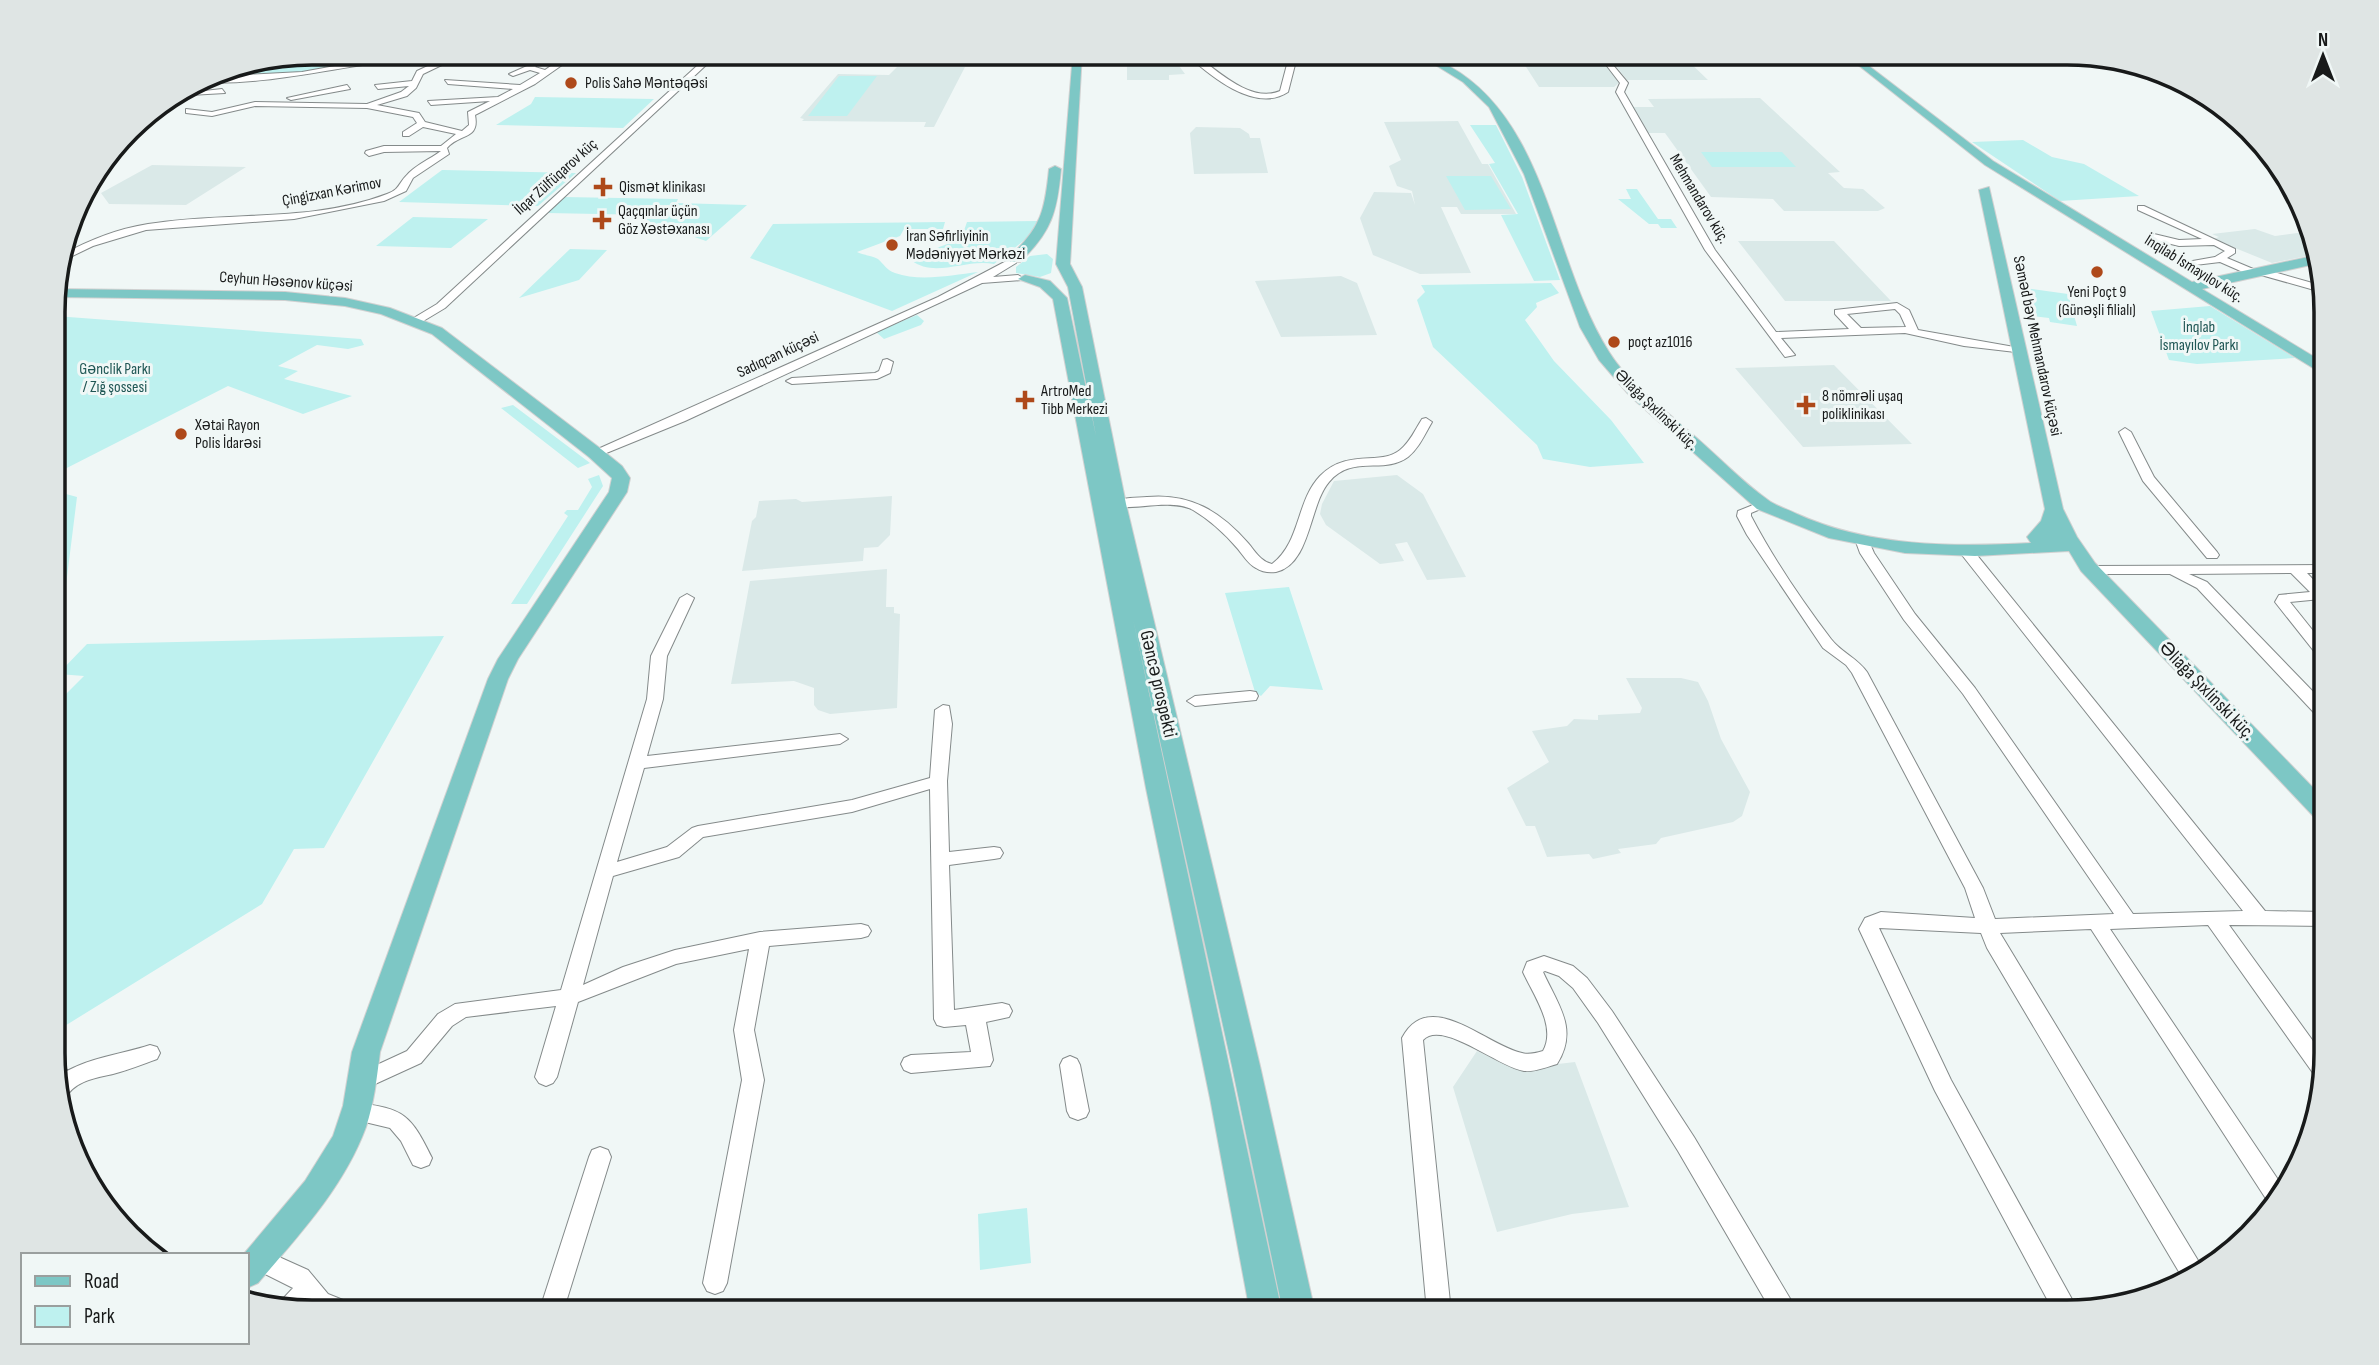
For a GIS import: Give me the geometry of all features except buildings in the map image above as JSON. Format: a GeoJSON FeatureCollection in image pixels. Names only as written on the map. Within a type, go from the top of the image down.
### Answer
{"type":"FeatureCollection","features":[{"type":"Feature","properties":{"kind":"main road"},"geometry":{"type":"LineString","coordinates":[[1060,104],[1065,65]]}},
{"type":"Feature","properties":{"kind":"main road","name":"Gəncə prospekti"},"geometry":{"type":"LineString","coordinates":[[1075,65],[1052,255],[1075,286],[1117,504],[1246,1066],[1296,1300]]}},
{"type":"Feature","properties":{"kind":"main road","name":"Əliağa Şıxlinski küç."},"geometry":{"type":"LineString","coordinates":[[1441,65],[1478,89],[1504,123],[1530,174],[1587,327],[1604,357],[1619,376],[1686,439],[1763,505],[1812,527],[1863,542],[1913,550],[1967,552],[2011,549],[2054,540],[2090,569],[2314,802]]}},
{"type":"Feature","properties":{"kind":"main road"},"geometry":{"type":"LineString","coordinates":[[1854,65],[2002,184]]}},
{"type":"Feature","properties":{"kind":"main road"},"geometry":{"type":"LineString","coordinates":[[1864,65],[1989,163],[2002,184]]}},
{"type":"Feature","properties":{"kind":"main road"},"geometry":{"type":"LineString","coordinates":[[1013,260],[1027,253],[1052,255],[1051,276],[1021,279],[1010,272],[1013,260],[1037,240],[1045,228],[1051,204],[1056,159]]}},
{"type":"Feature","properties":{"kind":"main road","name":"İnqilab İsmayılov küç."},"geometry":{"type":"LineString","coordinates":[[2002,184],[2044,197],[2314,364]]}},
{"type":"Feature","properties":{"kind":"main road","name":"Səməd bəy Mehmandarov küçəsi"},"geometry":{"type":"LineString","coordinates":[[2002,184],[2020,351],[2054,509],[2054,540]]}},
{"type":"Feature","properties":{"kind":"main road"},"geometry":{"type":"LineString","coordinates":[[2190,287],[2309,262]]}},
{"type":"Feature","properties":{"kind":"main road","name":"Gəncə prospekti"},"geometry":{"type":"LineString","coordinates":[[1021,279],[1045,284],[1060,298],[1167,840],[1218,1069],[1264,1300]]}},
{"type":"Feature","properties":{"kind":"main road","name":"Ceyhun Həsənov küçəsi"},"geometry":{"type":"LineString","coordinates":[[65,293],[316,298],[374,308],[416,321],[437,331],[596,453],[616,470],[622,483],[503,667],[366,1052],[362,1080]]}},
{"type":"Feature","properties":{"kind":"main road"},"geometry":{"type":"LineString","coordinates":[[1218,1069],[1246,1066]]}},
{"type":"Feature","properties":{"kind":"main road"},"geometry":{"type":"LineString","coordinates":[[253,1266],[336,1158],[356,1112],[362,1080]]}},
{"type":"Feature","properties":{"kind":"street"},"geometry":{"type":"LineString","coordinates":[[232,78],[302,74],[354,65]]}},
{"type":"Feature","properties":{"kind":"street"},"geometry":{"type":"LineString","coordinates":[[412,71],[423,71],[435,65]]}},
{"type":"Feature","properties":{"kind":"street"},"geometry":{"type":"LineString","coordinates":[[513,74],[533,65]]}},
{"type":"Feature","properties":{"kind":"street","name":"Çingizxan Kərimov"},"geometry":{"type":"LineString","coordinates":[[72,253],[94,240],[160,223],[294,216],[366,197],[399,192],[409,177],[446,152],[443,148],[449,141],[471,130],[471,114],[496,98],[523,87],[556,65]]}},
{"type":"Feature","properties":{"kind":"street","name":"İlqar Zülfüqarov küç"},"geometry":{"type":"LineString","coordinates":[[416,321],[441,306],[701,65]]}},
{"type":"Feature","properties":{"kind":"street"},"geometry":{"type":"LineString","coordinates":[[1207,65],[1248,94],[1266,98],[1284,92],[1291,65]]}},
{"type":"Feature","properties":{"kind":"street","name":"Mehmandarov küç."},"geometry":{"type":"LineString","coordinates":[[1611,65],[1624,83],[1620,90],[1622,97],[1710,250],[1742,297],[1789,355]]}},
{"type":"Feature","properties":{"kind":"street"},"geometry":{"type":"LineString","coordinates":[[530,68],[546,72]]}},
{"type":"Feature","properties":{"kind":"street"},"geometry":{"type":"LineString","coordinates":[[330,70],[341,75]]}},
{"type":"Feature","properties":{"kind":"street"},"geometry":{"type":"LineString","coordinates":[[368,106],[400,96],[423,71]]}},
{"type":"Feature","properties":{"kind":"street"},"geometry":{"type":"LineString","coordinates":[[448,82],[523,87]]}},
{"type":"Feature","properties":{"kind":"street"},"geometry":{"type":"LineString","coordinates":[[378,87],[414,83]]}},
{"type":"Feature","properties":{"kind":"street"},"geometry":{"type":"LineString","coordinates":[[265,100],[281,100],[347,87]]}},
{"type":"Feature","properties":{"kind":"street"},"geometry":{"type":"LineString","coordinates":[[195,94],[222,91]]}},
{"type":"Feature","properties":{"kind":"street"},"geometry":{"type":"LineString","coordinates":[[207,107],[193,113],[228,111],[285,94]]}},
{"type":"Feature","properties":{"kind":"street"},"geometry":{"type":"LineString","coordinates":[[431,103],[496,98]]}},
{"type":"Feature","properties":{"kind":"street"},"geometry":{"type":"LineString","coordinates":[[255,104],[352,102],[416,115],[422,124],[464,134]]}},
{"type":"Feature","properties":{"kind":"street"},"geometry":{"type":"LineString","coordinates":[[399,112],[413,107]]}},
{"type":"Feature","properties":{"kind":"street"},"geometry":{"type":"LineString","coordinates":[[370,118],[387,110]]}},
{"type":"Feature","properties":{"kind":"street"},"geometry":{"type":"LineString","coordinates":[[406,134],[422,124]]}},
{"type":"Feature","properties":{"kind":"street"},"geometry":{"type":"LineString","coordinates":[[369,153],[384,149],[443,148]]}},
{"type":"Feature","properties":{"kind":"street"},"geometry":{"type":"LineString","coordinates":[[2141,208],[2232,251],[2220,257],[2221,260]]}},
{"type":"Feature","properties":{"kind":"street"},"geometry":{"type":"LineString","coordinates":[[2154,237],[2179,243],[2215,242]]}},
{"type":"Feature","properties":{"kind":"street"},"geometry":{"type":"LineString","coordinates":[[974,283],[1013,260]]}},
{"type":"Feature","properties":{"kind":"street"},"geometry":{"type":"LineString","coordinates":[[2191,264],[2221,260],[2313,287]]}},
{"type":"Feature","properties":{"kind":"street"},"geometry":{"type":"LineString","coordinates":[[974,283],[1021,279]]}},
{"type":"Feature","properties":{"kind":"street","name":"Sadıqcan küçəsi"},"geometry":{"type":"LineString","coordinates":[[596,453],[666,426],[777,372],[974,283]]}},
{"type":"Feature","properties":{"kind":"street"},"geometry":{"type":"LineString","coordinates":[[1858,332],[1839,312],[1897,306],[1905,312],[1913,331]]}},
{"type":"Feature","properties":{"kind":"street"},"geometry":{"type":"LineString","coordinates":[[1774,335],[1913,331],[1964,343],[2020,351]]}},
{"type":"Feature","properties":{"kind":"street"},"geometry":{"type":"LineString","coordinates":[[2309,361],[2314,361]]}},
{"type":"Feature","properties":{"kind":"street"},"geometry":{"type":"LineString","coordinates":[[792,381],[877,376],[884,373],[887,362]]}},
{"type":"Feature","properties":{"kind":"street"},"geometry":{"type":"LineString","coordinates":[[1117,504],[1178,500],[1191,503],[1225,528],[1259,565],[1272,568],[1280,564],[1292,550],[1304,530],[1312,502],[1328,476],[1352,464],[1399,459],[1415,444],[1426,422]]}},
{"type":"Feature","properties":{"kind":"street"},"geometry":{"type":"LineString","coordinates":[[2125,432],[2147,478],[2212,555]]}},
{"type":"Feature","properties":{"kind":"street"},"geometry":{"type":"LineString","coordinates":[[1763,505],[1745,511],[1744,516],[1754,535],[1828,645],[1851,662],[1859,672],[1973,888],[1994,943],[2189,1268]]}},
{"type":"Feature","properties":{"kind":"street"},"geometry":{"type":"LineString","coordinates":[[1863,542],[1867,553],[1909,617],[1969,691],[2129,922]]}},
{"type":"Feature","properties":{"kind":"street"},"geometry":{"type":"LineString","coordinates":[[1967,552],[2261,920]]}},
{"type":"Feature","properties":{"kind":"street"},"geometry":{"type":"LineString","coordinates":[[2090,569],[2314,569]]}},
{"type":"Feature","properties":{"kind":"street"},"geometry":{"type":"LineString","coordinates":[[2163,569],[2202,585],[2314,702]]}},
{"type":"Feature","properties":{"kind":"street"},"geometry":{"type":"LineString","coordinates":[[2295,569],[2314,588]]}},
{"type":"Feature","properties":{"kind":"street"},"geometry":{"type":"LineString","coordinates":[[2314,596],[2284,598],[2282,602],[2314,642]]}},
{"type":"Feature","properties":{"kind":"street"},"geometry":{"type":"LineString","coordinates":[[546,1077],[654,699],[659,656],[687,598]]}},
{"type":"Feature","properties":{"kind":"street"},"geometry":{"type":"LineString","coordinates":[[1195,701],[1250,696]]}},
{"type":"Feature","properties":{"kind":"street"},"geometry":{"type":"LineString","coordinates":[[943,710],[938,781],[944,1019],[1002,1011]]}},
{"type":"Feature","properties":{"kind":"street"},"geometry":{"type":"LineString","coordinates":[[636,763],[840,739]]}},
{"type":"Feature","properties":{"kind":"street"},"geometry":{"type":"LineString","coordinates":[[604,872],[673,852],[698,832],[852,806],[938,781]]}},
{"type":"Feature","properties":{"kind":"street"},"geometry":{"type":"LineString","coordinates":[[940,860],[994,853]]}},
{"type":"Feature","properties":{"kind":"street"},"geometry":{"type":"LineString","coordinates":[[2060,1300],[1943,1085],[1869,929],[1872,923],[1881,919],[1989,926],[2213,918],[2314,919]]}},
{"type":"Feature","properties":{"kind":"street"},"geometry":{"type":"LineString","coordinates":[[2213,918],[2314,1059]]}},
{"type":"Feature","properties":{"kind":"street"},"geometry":{"type":"LineString","coordinates":[[2097,924],[2273,1190]]}},
{"type":"Feature","properties":{"kind":"street"},"geometry":{"type":"LineString","coordinates":[[362,1080],[414,1057],[453,1014],[462,1010],[567,997],[675,957],[760,939],[861,931]]}},
{"type":"Feature","properties":{"kind":"street"},"geometry":{"type":"LineString","coordinates":[[715,1283],[753,1080],[744,1030],[760,939]]}},
{"type":"Feature","properties":{"kind":"street"},"geometry":{"type":"LineString","coordinates":[[1438,1300],[1412,1038],[1416,1030],[1424,1024],[1444,1024],[1485,1047],[1522,1062],[1550,1058],[1556,1051],[1559,1040],[1557,1027],[1533,972],[1534,967],[1544,963],[1566,971],[1580,983],[1605,1017],[1686,1144],[1778,1300]]}},
{"type":"Feature","properties":{"kind":"street"},"geometry":{"type":"LineString","coordinates":[[911,1064],[984,1060],[975,1016]]}},
{"type":"Feature","properties":{"kind":"street"},"geometry":{"type":"LineString","coordinates":[[66,1078],[91,1068],[114,1065],[150,1053]]}},
{"type":"Feature","properties":{"kind":"street"},"geometry":{"type":"LineString","coordinates":[[1070,1065],[1077,1111]]}},
{"type":"Feature","properties":{"kind":"street"},"geometry":{"type":"LineString","coordinates":[[356,1112],[388,1115],[402,1123],[421,1158]]}},
{"type":"Feature","properties":{"kind":"street"},"geometry":{"type":"LineString","coordinates":[[555,1300],[600,1157]]}},
{"type":"Feature","properties":{"kind":"street"},"geometry":{"type":"LineString","coordinates":[[253,1266],[300,1278],[299,1299]]}},
{"type":"Feature","properties":{"kind":"shaded area"},"geometry":{"type":"Polygon","coordinates":[[[737,65],[826,65],[825,66],[737,65]]]}},
{"type":"Feature","properties":{"kind":"shaded area"},"geometry":{"type":"Polygon","coordinates":[[[1127,65],[1178,65],[1185,74],[1169,75],[1169,80],[1127,80],[1127,65]]]}},
{"type":"Feature","properties":{"kind":"shaded area"},"geometry":{"type":"Polygon","coordinates":[[[1525,65],[1606,65],[1620,82],[1614,87],[1539,87],[1525,65]]]}},
{"type":"Feature","properties":{"kind":"shaded area"},"geometry":{"type":"Polygon","coordinates":[[[1615,65],[1692,65],[1708,80],[1627,80],[1615,65]]]}},
{"type":"Feature","properties":{"kind":"shaded area"},"geometry":{"type":"Polygon","coordinates":[[[897,67],[965,67],[934,127],[924,127],[926,122],[802,121],[804,119],[800,118],[838,74],[889,75],[897,67]]]}},
{"type":"Feature","properties":{"kind":"shaded area"},"geometry":{"type":"Polygon","coordinates":[[[1760,98],[1840,172],[1828,173],[1844,188],[1863,189],[1885,208],[1878,211],[1784,211],[1773,199],[1711,197],[1665,133],[1647,133],[1632,107],[1654,107],[1648,99],[1760,98]]]}},
{"type":"Feature","properties":{"kind":"shaded area"},"geometry":{"type":"Polygon","coordinates":[[[1458,121],[1482,164],[1488,164],[1516,214],[1461,214],[1457,207],[1441,207],[1471,273],[1420,274],[1373,255],[1360,218],[1374,192],[1411,193],[1415,205],[1412,191],[1397,186],[1389,166],[1401,160],[1384,122],[1458,121]]]}},
{"type":"Feature","properties":{"kind":"shaded area"},"geometry":{"type":"Polygon","coordinates":[[[1196,127],[1240,128],[1249,134],[1250,138],[1260,138],[1268,173],[1194,174],[1190,133],[1196,127]]]}},
{"type":"Feature","properties":{"kind":"shaded area"},"geometry":{"type":"Polygon","coordinates":[[[152,165],[246,167],[186,205],[109,204],[101,193],[152,165]]]}},
{"type":"Feature","properties":{"kind":"shaded area"},"geometry":{"type":"Polygon","coordinates":[[[2255,229],[2275,236],[2301,233],[2308,256],[2272,263],[2213,239],[2219,237],[2212,234],[2255,229]]]}},
{"type":"Feature","properties":{"kind":"shaded area"},"geometry":{"type":"Polygon","coordinates":[[[1738,241],[1834,241],[1891,301],[1785,301],[1738,241]]]}},
{"type":"Feature","properties":{"kind":"shaded area"},"geometry":{"type":"Polygon","coordinates":[[[1341,276],[1357,283],[1377,335],[1281,337],[1255,281],[1341,276]]]}},
{"type":"Feature","properties":{"kind":"shaded area"},"geometry":{"type":"Polygon","coordinates":[[[1834,365],[1912,444],[1803,447],[1735,368],[1834,365]]]}},
{"type":"Feature","properties":{"kind":"shaded area"},"geometry":{"type":"Polygon","coordinates":[[[1397,475],[1423,494],[1466,577],[1427,580],[1407,542],[1395,544],[1404,561],[1380,564],[1326,525],[1320,514],[1334,481],[1397,475]]]}},
{"type":"Feature","properties":{"kind":"shaded area"},"geometry":{"type":"Polygon","coordinates":[[[892,496],[890,535],[878,547],[864,548],[863,561],[742,571],[759,501],[796,499],[802,502],[892,496]]]}},
{"type":"Feature","properties":{"kind":"shaded area"},"geometry":{"type":"Polygon","coordinates":[[[887,569],[886,607],[894,607],[894,613],[900,614],[897,708],[830,714],[818,710],[814,705],[814,688],[794,681],[731,684],[750,581],[887,569]]]}},
{"type":"Feature","properties":{"kind":"shaded area"},"geometry":{"type":"Polygon","coordinates":[[[1626,678],[1681,678],[1698,682],[1708,701],[1721,739],[1750,792],[1742,816],[1733,822],[1661,838],[1656,844],[1618,849],[1621,853],[1593,859],[1589,854],[1547,857],[1535,826],[1526,826],[1507,788],[1549,762],[1532,731],[1567,726],[1574,719],[1598,720],[1598,715],[1640,713],[1642,708],[1626,678]]]}},
{"type":"Feature","properties":{"kind":"shaded area"},"geometry":{"type":"Polygon","coordinates":[[[1477,1051],[1501,1062],[1524,1068],[1575,1062],[1629,1207],[1572,1214],[1497,1232],[1453,1087],[1477,1051]]]}},
{"type":"Feature","properties":{"kind":"green space"},"geometry":{"type":"Polygon","coordinates":[[[296,65],[352,65],[300,74],[234,77],[264,69],[296,65]]]}},
{"type":"Feature","properties":{"kind":"green space"},"geometry":{"type":"Polygon","coordinates":[[[839,76],[877,76],[847,116],[808,116],[839,76]]]}},
{"type":"Feature","properties":{"kind":"green space"},"geometry":{"type":"Polygon","coordinates":[[[535,97],[654,99],[623,128],[496,125],[531,104],[535,97]]]}},
{"type":"Feature","properties":{"kind":"green space"},"geometry":{"type":"Polygon","coordinates":[[[1470,125],[1496,125],[1522,177],[1560,280],[1534,281],[1501,215],[1518,214],[1489,164],[1495,163],[1470,125]]]}},
{"type":"Feature","properties":{"kind":"green space"},"geometry":{"type":"Polygon","coordinates":[[[2023,140],[2052,157],[2084,164],[2139,196],[2060,201],[1972,142],[2023,140]]]}},
{"type":"Feature","properties":{"kind":"green space"},"geometry":{"type":"Polygon","coordinates":[[[1701,152],[1782,152],[1796,167],[1712,167],[1701,152]]]}},
{"type":"Feature","properties":{"kind":"green space"},"geometry":{"type":"Polygon","coordinates":[[[442,170],[576,173],[538,206],[399,202],[442,170]]]}},
{"type":"Feature","properties":{"kind":"green space"},"geometry":{"type":"Polygon","coordinates":[[[1446,176],[1491,176],[1511,209],[1465,210],[1446,176]]]}},
{"type":"Feature","properties":{"kind":"green space"},"geometry":{"type":"Polygon","coordinates":[[[1626,189],[1637,189],[1658,219],[1671,219],[1677,228],[1661,228],[1658,224],[1649,224],[1618,199],[1631,199],[1626,189]]]}},
{"type":"Feature","properties":{"kind":"green space"},"geometry":{"type":"Polygon","coordinates":[[[563,197],[678,199],[676,203],[747,205],[706,241],[683,233],[638,230],[650,215],[547,213],[563,197]]]}},
{"type":"Feature","properties":{"kind":"green space"},"geometry":{"type":"Polygon","coordinates":[[[413,217],[488,219],[451,248],[376,246],[413,217]]]}},
{"type":"Feature","properties":{"kind":"green space"},"geometry":{"type":"Polygon","coordinates":[[[1039,221],[1031,235],[994,264],[930,268],[911,260],[912,257],[961,239],[967,222],[1039,221]]]}},
{"type":"Feature","properties":{"kind":"green space"},"geometry":{"type":"Polygon","coordinates":[[[945,222],[943,229],[904,229],[900,236],[857,252],[878,259],[889,270],[905,276],[936,277],[978,272],[892,311],[750,258],[773,224],[945,222]]]}},
{"type":"Feature","properties":{"kind":"green space"},"geometry":{"type":"Polygon","coordinates":[[[570,249],[607,250],[579,280],[519,298],[570,249]]]}},
{"type":"Feature","properties":{"kind":"green space"},"geometry":{"type":"Polygon","coordinates":[[[1047,254],[1053,259],[1051,273],[1040,277],[1016,273],[1016,267],[1030,256],[1047,254]]]}},
{"type":"Feature","properties":{"kind":"green space"},"geometry":{"type":"Polygon","coordinates":[[[1551,283],[1559,293],[1536,303],[1537,307],[1525,320],[1554,361],[1611,420],[1644,463],[1590,467],[1543,459],[1537,445],[1433,347],[1417,300],[1425,292],[1421,285],[1551,283]]]}},
{"type":"Feature","properties":{"kind":"green space"},"geometry":{"type":"Polygon","coordinates":[[[2024,288],[2068,294],[2077,326],[2031,316],[2024,288]]]}},
{"type":"Feature","properties":{"kind":"green space","name":"İnqlab İsmayılov Parkı"},"geometry":{"type":"Polygon","coordinates":[[[2210,306],[2295,358],[2197,364],[2169,360],[2151,311],[2210,306]]]}},
{"type":"Feature","properties":{"kind":"green space"},"geometry":{"type":"Polygon","coordinates":[[[917,315],[924,321],[921,325],[884,339],[876,332],[917,315]]]}},
{"type":"Feature","properties":{"kind":"green space","name":"Gənclik Parkı / Zığ şossesi"},"geometry":{"type":"Polygon","coordinates":[[[65,317],[361,339],[364,345],[348,349],[317,345],[278,366],[298,371],[284,379],[352,396],[303,414],[228,386],[65,469],[65,317]]]}},
{"type":"Feature","properties":{"kind":"green space"},"geometry":{"type":"Polygon","coordinates":[[[513,405],[590,463],[578,468],[501,408],[513,405]]]}},
{"type":"Feature","properties":{"kind":"green space"},"geometry":{"type":"Polygon","coordinates":[[[599,475],[603,486],[527,604],[511,604],[568,516],[564,513],[567,510],[578,510],[592,487],[588,479],[599,475]]]}},
{"type":"Feature","properties":{"kind":"green space"},"geometry":{"type":"Polygon","coordinates":[[[65,494],[77,497],[65,593],[65,494]]]}},
{"type":"Feature","properties":{"kind":"green space"},"geometry":{"type":"Polygon","coordinates":[[[1289,587],[1323,690],[1270,686],[1261,696],[1255,692],[1225,593],[1289,587]]]}},
{"type":"Feature","properties":{"kind":"green space"},"geometry":{"type":"Polygon","coordinates":[[[444,636],[324,848],[294,849],[262,904],[65,1026],[65,695],[84,676],[65,675],[65,667],[87,644],[444,636]]]}},
{"type":"Feature","properties":{"kind":"green space"},"geometry":{"type":"Polygon","coordinates":[[[1027,1208],[1031,1263],[980,1270],[978,1214],[1027,1208]]]}},
{"type":"Feature","properties":{"kind":"place","name":"Polis Sahə Məntəqəsi"},"geometry":{"type":"Point","coordinates":[571,83]}},
{"type":"Feature","properties":{"kind":"place","name":"Qismət klinikası"},"geometry":{"type":"Point","coordinates":[603,187]}},
{"type":"Feature","properties":{"kind":"place","name":"Qaçqınlar üçün Göz Xəstəxanası"},"geometry":{"type":"Point","coordinates":[602,220]}},
{"type":"Feature","properties":{"kind":"place","name":"İran Səfirliyinin Mədəniyyət Mərkəzi"},"geometry":{"type":"Point","coordinates":[892,245]}},
{"type":"Feature","properties":{"kind":"place","name":"Yeni Poçt 9 (Günəşli filialı)"},"geometry":{"type":"Point","coordinates":[2097,272]}},
{"type":"Feature","properties":{"kind":"place","name":"poçt az1016"},"geometry":{"type":"Point","coordinates":[1614,342]}},
{"type":"Feature","properties":{"kind":"place","name":"ArtroMed Tibb Merkezi"},"geometry":{"type":"Point","coordinates":[1025,400]}},
{"type":"Feature","properties":{"kind":"place","name":"8 nömrəli uşaq poliklinikası"},"geometry":{"type":"Point","coordinates":[1806,405]}},
{"type":"Feature","properties":{"kind":"place","name":"Xətai Rayon Polis İdarəsi"},"geometry":{"type":"Point","coordinates":[181,434]}}]}
